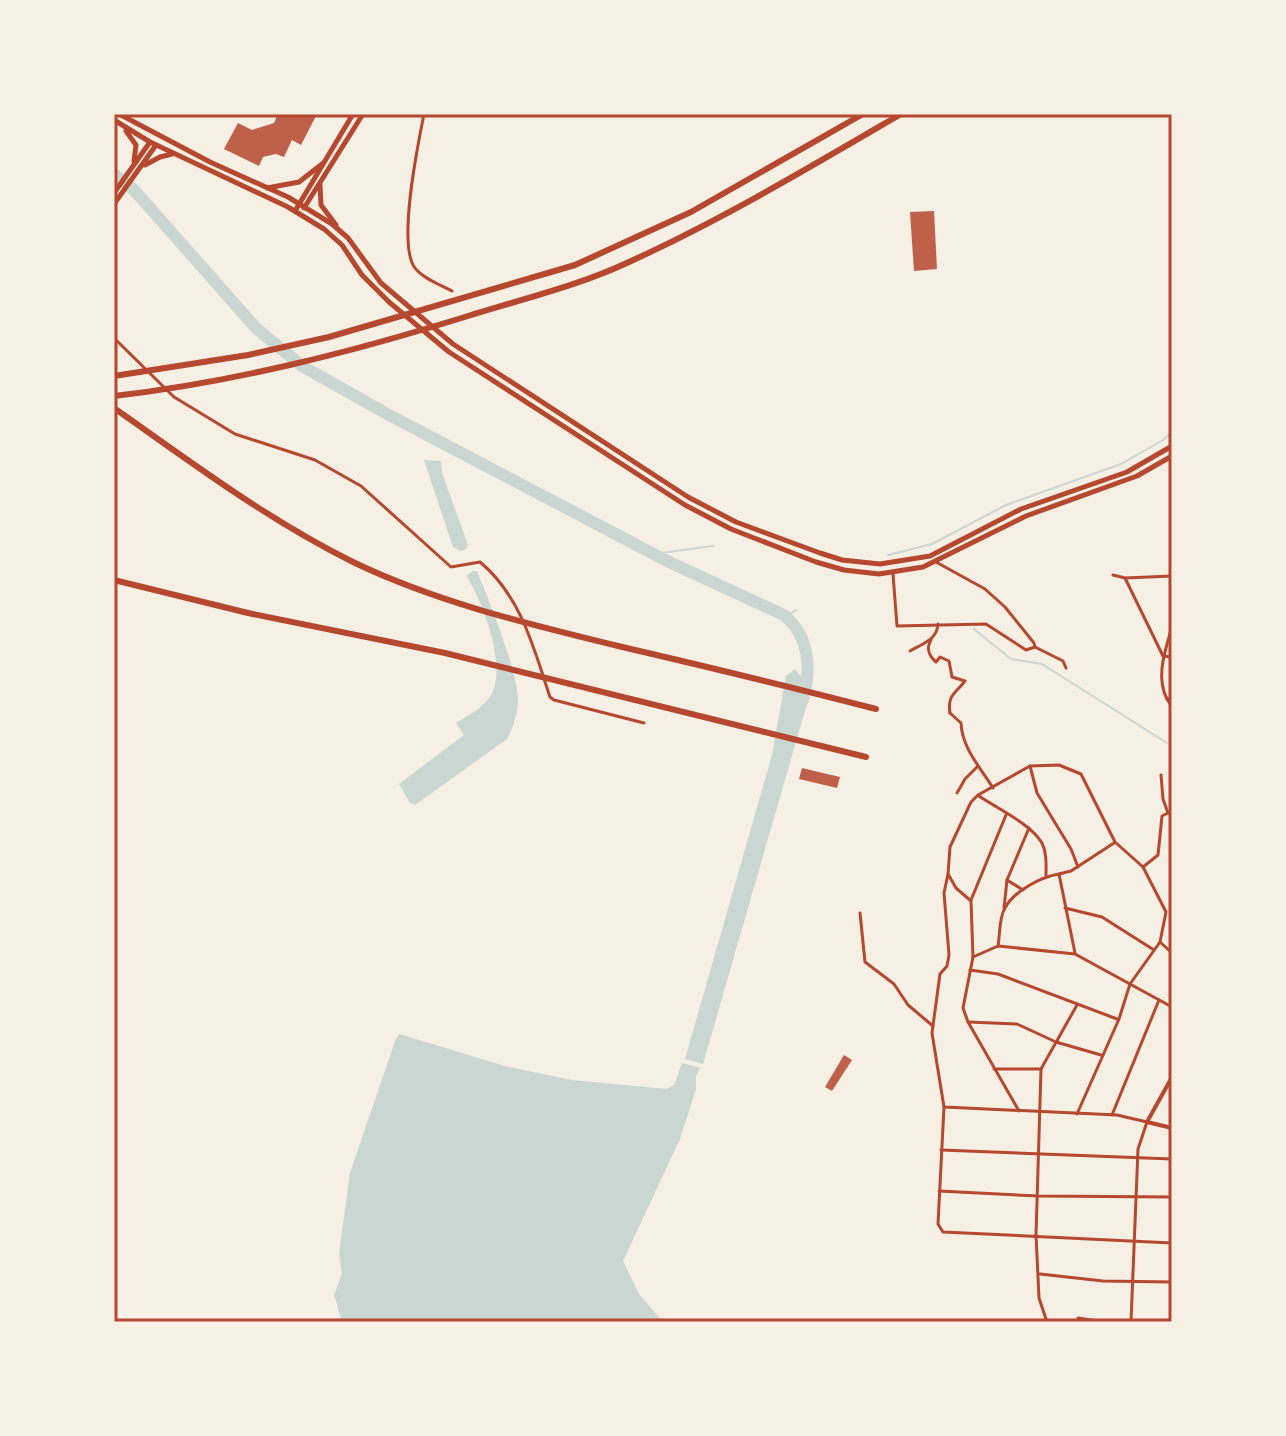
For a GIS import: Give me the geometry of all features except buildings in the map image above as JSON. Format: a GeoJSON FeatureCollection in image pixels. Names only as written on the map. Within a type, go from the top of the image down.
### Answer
{"type":"FeatureCollection","features":[{"type":"Feature","properties":{"kind":"highway"},"geometry":{"type":"LineString","coordinates":[[114,376],[206,363],[295,345],[385,322],[575,265],[642,236],[732,189],[863,114]]}},
{"type":"Feature","properties":{"kind":"highway"},"geometry":{"type":"LineString","coordinates":[[114,396],[228,378],[322,358],[608,271],[677,239],[901,114]]}},
{"type":"Feature","properties":{"kind":"highway"},"geometry":{"type":"LineString","coordinates":[[114,408],[295,530],[355,563],[437,596],[574,635],[876,709]]}},
{"type":"Feature","properties":{"kind":"highway"},"geometry":{"type":"LineString","coordinates":[[114,580],[248,613],[445,653],[866,757]]}},
{"type":"Feature","properties":{"kind":"main road"},"geometry":{"type":"LineString","coordinates":[[119,114],[177,155],[298,213],[334,236],[371,284],[449,352],[685,505],[731,529],[816,562],[863,573],[893,574],[936,562],[1026,516],[1137,476],[1172,456]]}},
{"type":"Feature","properties":{"kind":"main road"},"geometry":{"type":"LineString","coordinates":[[298,213],[353,114]]}},
{"type":"Feature","properties":{"kind":"main road"},"geometry":{"type":"LineString","coordinates":[[303,205],[320,184],[363,114]]}},
{"type":"Feature","properties":{"kind":"main road"},"geometry":{"type":"LineString","coordinates":[[114,120],[303,205],[340,230]]}},
{"type":"Feature","properties":{"kind":"main road"},"geometry":{"type":"LineString","coordinates":[[121,124],[136,145],[131,169]]}},
{"type":"Feature","properties":{"kind":"main road"},"geometry":{"type":"LineString","coordinates":[[116,198],[141,168],[154,140]]}},
{"type":"Feature","properties":{"kind":"main road"},"geometry":{"type":"LineString","coordinates":[[116,198],[131,169],[154,140]]}},
{"type":"Feature","properties":{"kind":"main road"},"geometry":{"type":"LineString","coordinates":[[141,168],[166,155],[177,155]]}},
{"type":"Feature","properties":{"kind":"main road"},"geometry":{"type":"LineString","coordinates":[[265,188],[299,182],[326,160]]}},
{"type":"Feature","properties":{"kind":"main road"},"geometry":{"type":"LineString","coordinates":[[320,184],[321,205],[381,283],[453,344],[688,497],[736,522],[820,553],[861,563],[891,563],[930,556],[1021,509],[1127,472],[1172,446]]}},
{"type":"Feature","properties":{"kind":"main road"},"geometry":{"type":"LineString","coordinates":[[891,563],[893,574]]}},
{"type":"Feature","properties":{"kind":"street"},"geometry":{"type":"LineString","coordinates":[[424,114],[410,191],[409,255],[416,271],[452,291]]}},
{"type":"Feature","properties":{"kind":"street"},"geometry":{"type":"LineString","coordinates":[[114,338],[174,397],[235,434],[315,460],[361,486],[443,563],[451,567],[480,562],[516,605],[550,697],[554,700],[644,723]]}},
{"type":"Feature","properties":{"kind":"street"},"geometry":{"type":"LineString","coordinates":[[936,562],[985,589],[1005,607],[1035,647],[1063,661],[1066,668]]}},
{"type":"Feature","properties":{"kind":"street"},"geometry":{"type":"LineString","coordinates":[[893,574],[897,626],[986,624],[1026,650],[1035,647]]}},
{"type":"Feature","properties":{"kind":"street"},"geometry":{"type":"LineString","coordinates":[[1113,575],[1125,578],[1172,576]]}},
{"type":"Feature","properties":{"kind":"street"},"geometry":{"type":"LineString","coordinates":[[1125,578],[1163,656]]}},
{"type":"Feature","properties":{"kind":"street"},"geometry":{"type":"LineString","coordinates":[[938,624],[938,631],[928,649],[936,662],[940,657],[949,661],[952,677],[965,681],[952,693],[950,713],[961,723],[962,736],[993,788]]}},
{"type":"Feature","properties":{"kind":"street"},"geometry":{"type":"LineString","coordinates":[[1172,626],[1161,673],[1163,691],[1172,707]]}},
{"type":"Feature","properties":{"kind":"street"},"geometry":{"type":"LineString","coordinates":[[910,651],[931,640]]}},
{"type":"Feature","properties":{"kind":"street"},"geometry":{"type":"LineString","coordinates":[[1163,656],[1172,657]]}},
{"type":"Feature","properties":{"kind":"street"},"geometry":{"type":"LineString","coordinates":[[1077,1114],[1119,1019],[1130,984],[1160,942],[1166,912],[1143,867],[1115,842],[1081,774],[1059,765],[1030,766],[978,795],[962,816],[950,847],[944,893],[949,955],[947,966],[940,974],[932,1033],[944,1107],[938,1224],[943,1232],[1172,1243]]}},
{"type":"Feature","properties":{"kind":"street"},"geometry":{"type":"LineString","coordinates":[[957,793],[978,766]]}},
{"type":"Feature","properties":{"kind":"street"},"geometry":{"type":"LineString","coordinates":[[1030,766],[1037,793],[1071,849],[1078,867]]}},
{"type":"Feature","properties":{"kind":"street"},"geometry":{"type":"LineString","coordinates":[[1143,867],[1158,855],[1162,816],[1170,812],[1163,799],[1161,775]]}},
{"type":"Feature","properties":{"kind":"street"},"geometry":{"type":"LineString","coordinates":[[978,795],[1029,828],[1042,843],[1046,876]]}},
{"type":"Feature","properties":{"kind":"street"},"geometry":{"type":"LineString","coordinates":[[1006,815],[971,901],[973,957],[963,1008],[1019,1111]]}},
{"type":"Feature","properties":{"kind":"street"},"geometry":{"type":"LineString","coordinates":[[998,946],[1007,880],[1029,828]]}},
{"type":"Feature","properties":{"kind":"street"},"geometry":{"type":"LineString","coordinates":[[1004,908],[1023,890],[1046,876],[1078,867],[1115,842]]}},
{"type":"Feature","properties":{"kind":"street"},"geometry":{"type":"LineString","coordinates":[[948,874],[956,888],[971,901]]}},
{"type":"Feature","properties":{"kind":"street"},"geometry":{"type":"LineString","coordinates":[[1059,874],[1075,954]]}},
{"type":"Feature","properties":{"kind":"street"},"geometry":{"type":"LineString","coordinates":[[1007,880],[1023,890]]}},
{"type":"Feature","properties":{"kind":"street"},"geometry":{"type":"LineString","coordinates":[[1065,908],[1102,917],[1154,950]]}},
{"type":"Feature","properties":{"kind":"street"},"geometry":{"type":"LineString","coordinates":[[860,913],[865,962],[894,984],[908,1005],[933,1026]]}},
{"type":"Feature","properties":{"kind":"street"},"geometry":{"type":"LineString","coordinates":[[1160,942],[1172,953]]}},
{"type":"Feature","properties":{"kind":"street"},"geometry":{"type":"LineString","coordinates":[[973,957],[998,946],[1075,954],[1172,1007]]}},
{"type":"Feature","properties":{"kind":"street"},"geometry":{"type":"LineString","coordinates":[[970,970],[998,974],[1119,1019]]}},
{"type":"Feature","properties":{"kind":"street"},"geometry":{"type":"LineString","coordinates":[[1112,1115],[1159,1000]]}},
{"type":"Feature","properties":{"kind":"street"},"geometry":{"type":"LineString","coordinates":[[1047,1322],[1039,1298],[1036,1235],[1041,1069],[1077,1005]]}},
{"type":"Feature","properties":{"kind":"street"},"geometry":{"type":"LineString","coordinates":[[968,1022],[1017,1024],[1056,1042],[1101,1055]]}},
{"type":"Feature","properties":{"kind":"street"},"geometry":{"type":"LineString","coordinates":[[994,1069],[1041,1069]]}},
{"type":"Feature","properties":{"kind":"street"},"geometry":{"type":"LineString","coordinates":[[1131,1322],[1138,1149],[1147,1122],[1172,1077]]}},
{"type":"Feature","properties":{"kind":"street"},"geometry":{"type":"LineString","coordinates":[[944,1107],[1112,1115],[1172,1128]]}},
{"type":"Feature","properties":{"kind":"street"},"geometry":{"type":"LineString","coordinates":[[941,1150],[1172,1159]]}},
{"type":"Feature","properties":{"kind":"street"},"geometry":{"type":"LineString","coordinates":[[939,1191],[1038,1196],[1172,1197]]}},
{"type":"Feature","properties":{"kind":"street"},"geometry":{"type":"LineString","coordinates":[[1039,1274],[1103,1281],[1172,1282]]}},
{"type":"Feature","properties":{"kind":"street"},"geometry":{"type":"LineString","coordinates":[[1078,1318],[1104,1322]]}},
{"type":"Feature","properties":{"kind":"shaded area"},"geometry":{"type":"Polygon","coordinates":[[[424,460],[441,461],[442,473],[468,545],[466,549],[461,551],[453,547],[424,460]]]}},
{"type":"Feature","properties":{"kind":"shaded area"},"geometry":{"type":"Polygon","coordinates":[[[477,571],[509,656],[517,690],[516,717],[507,739],[415,805],[410,803],[399,784],[464,735],[456,723],[484,704],[495,683],[492,636],[467,575],[477,571]]]}},
{"type":"Feature","properties":{"kind":"shaded area"},"geometry":{"type":"Polygon","coordinates":[[[795,669],[802,678],[806,707],[703,1064],[685,1059],[772,755],[786,676],[795,669]]]}},
{"type":"Feature","properties":{"kind":"shaded area"},"geometry":{"type":"Polygon","coordinates":[[[399,1034],[505,1066],[572,1080],[667,1089],[674,1085],[682,1063],[700,1068],[680,1139],[623,1261],[639,1294],[663,1322],[342,1322],[334,1295],[342,1274],[339,1253],[350,1173],[399,1034]]]}},
{"type":"Feature","properties":{"kind":"waterway"},"geometry":{"type":"LineString","coordinates":[[114,174],[135,191],[256,328],[302,366],[667,561],[784,615],[804,644],[808,667],[802,702]]}},
{"type":"Feature","properties":{"kind":"waterway"},"geometry":{"type":"LineString","coordinates":[[888,555],[932,544],[1006,505],[1121,464],[1172,432]]}},
{"type":"Feature","properties":{"kind":"waterway"},"geometry":{"type":"LineString","coordinates":[[653,554],[713,546]]}},
{"type":"Feature","properties":{"kind":"waterway"},"geometry":{"type":"LineString","coordinates":[[786,616],[796,610]]}},
{"type":"Feature","properties":{"kind":"waterway"},"geometry":{"type":"LineString","coordinates":[[974,629],[1011,659],[1042,664],[1167,743]]}}]}
